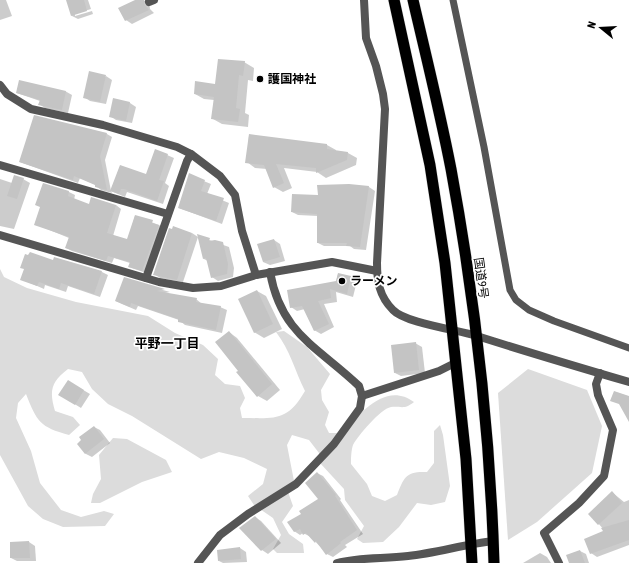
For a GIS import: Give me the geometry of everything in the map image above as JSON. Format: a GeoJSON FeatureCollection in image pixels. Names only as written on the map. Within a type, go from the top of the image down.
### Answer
{"type":"FeatureCollection","features":[{"type":"Feature","properties":{"kind":"highway"},"geometry":{"type":"LineString","coordinates":[[394,0],[430,165],[445,263],[466,459],[472,563]]}},
{"type":"Feature","properties":{"kind":"highway","name":"国道9号"},"geometry":{"type":"LineString","coordinates":[[413,0],[450,168],[476,336],[487,445],[494,541],[494,563]]}},
{"type":"Feature","properties":{"kind":"street"},"geometry":{"type":"LineString","coordinates":[[364,0],[366,38],[384,94],[385,109],[377,271],[378,285],[384,297],[394,311],[416,320],[476,336],[629,382]]}},
{"type":"Feature","properties":{"kind":"street"},"geometry":{"type":"LineString","coordinates":[[0,85],[3,97],[31,109],[103,125],[177,147],[191,154],[220,176],[236,195],[242,231],[256,275]]}},
{"type":"Feature","properties":{"kind":"street"},"geometry":{"type":"LineString","coordinates":[[146,278],[187,160],[191,154]]}},
{"type":"Feature","properties":{"kind":"street"},"geometry":{"type":"LineString","coordinates":[[0,165],[168,214]]}},
{"type":"Feature","properties":{"kind":"street"},"geometry":{"type":"LineString","coordinates":[[0,235],[159,282],[193,288],[221,286],[256,275],[332,262],[377,271]]}},
{"type":"Feature","properties":{"kind":"street"},"geometry":{"type":"LineString","coordinates":[[198,563],[220,535],[248,514],[296,484],[334,444],[360,408],[362,396],[359,386],[301,337],[290,324],[281,310],[272,288],[270,272]]}},
{"type":"Feature","properties":{"kind":"street"},"geometry":{"type":"LineString","coordinates":[[362,396],[439,371],[455,363]]}},
{"type":"Feature","properties":{"kind":"street"},"geometry":{"type":"LineString","coordinates":[[559,563],[544,533],[579,503],[604,476],[613,430],[598,395],[596,384],[600,373]]}},
{"type":"Feature","properties":{"kind":"street"},"geometry":{"type":"LineString","coordinates":[[337,563],[352,559],[398,560],[472,544],[494,541]]}},
{"type":"Feature","properties":{"kind":"lane"},"geometry":{"type":"LineString","coordinates":[[453,0],[486,161],[510,290],[516,300],[529,310],[554,321],[629,348]]}},
{"type":"Feature","properties":{"kind":"shaded area"},"geometry":{"type":"Polygon","coordinates":[[[0,269],[4,277],[27,288],[76,302],[148,316],[175,333],[203,345],[218,359],[215,375],[225,384],[240,386],[245,398],[240,408],[242,418],[272,418],[286,413],[292,408],[305,391],[289,353],[276,332],[284,331],[307,347],[330,374],[321,390],[322,400],[329,412],[325,425],[329,433],[342,433],[365,409],[384,397],[393,395],[404,396],[414,402],[405,407],[391,407],[386,409],[364,430],[353,445],[351,452],[351,464],[367,484],[372,496],[385,501],[397,495],[407,476],[414,473],[427,472],[434,463],[434,431],[440,425],[443,435],[450,486],[445,502],[431,505],[417,503],[399,527],[383,542],[363,543],[357,539],[364,526],[345,500],[344,489],[320,463],[319,453],[309,440],[292,435],[287,445],[294,481],[287,489],[293,506],[282,522],[289,534],[303,544],[304,553],[277,553],[273,549],[281,535],[273,518],[254,505],[248,496],[263,484],[267,469],[244,458],[219,452],[201,459],[132,416],[108,404],[92,389],[82,372],[68,369],[58,378],[53,387],[53,404],[55,411],[73,417],[80,425],[69,435],[46,426],[33,411],[26,394],[18,403],[16,418],[31,451],[40,483],[61,510],[81,517],[104,511],[114,514],[105,526],[63,527],[43,519],[28,506],[0,455],[0,269]]]}},
{"type":"Feature","properties":{"kind":"shaded area"},"geometry":{"type":"Polygon","coordinates":[[[528,369],[587,390],[602,426],[592,473],[537,522],[508,540],[498,393],[528,369]]]}},
{"type":"Feature","properties":{"kind":"shaded area"},"geometry":{"type":"Polygon","coordinates":[[[113,438],[127,439],[166,460],[172,472],[142,482],[100,503],[91,503],[93,494],[101,479],[99,455],[113,438]]]}},
{"type":"Feature","properties":{"kind":"building"},"geometry":{"type":"Polygon","coordinates":[[[66,0],[84,0],[87,11],[71,16],[66,0]]]}},
{"type":"Feature","properties":{"kind":"building"},"geometry":{"type":"Polygon","coordinates":[[[135,0],[144,0],[144,4],[149,10],[125,21],[118,8],[135,0]]]}},
{"type":"Feature","properties":{"kind":"building"},"geometry":{"type":"Polygon","coordinates":[[[218,59],[245,61],[243,76],[239,75],[236,108],[240,109],[238,122],[211,119],[214,97],[194,94],[195,81],[215,84],[218,59]]]}},
{"type":"Feature","properties":{"kind":"building"},"geometry":{"type":"Polygon","coordinates":[[[89,71],[106,75],[100,102],[83,98],[89,71]]]}},
{"type":"Feature","properties":{"kind":"building"},"geometry":{"type":"Polygon","coordinates":[[[19,80],[66,91],[62,110],[38,105],[40,100],[16,93],[19,80]]]}},
{"type":"Feature","properties":{"kind":"building"},"geometry":{"type":"Polygon","coordinates":[[[113,98],[130,102],[126,121],[109,117],[113,98]]]}},
{"type":"Feature","properties":{"kind":"building"},"geometry":{"type":"Polygon","coordinates":[[[34,115],[107,133],[100,156],[107,190],[95,187],[95,185],[74,176],[73,180],[19,162],[34,115]]]}},
{"type":"Feature","properties":{"kind":"building"},"geometry":{"type":"Polygon","coordinates":[[[249,134],[327,144],[327,149],[348,152],[347,160],[316,173],[316,168],[276,164],[284,183],[273,188],[264,165],[245,163],[249,134]]]}},
{"type":"Feature","properties":{"kind":"building"},"geometry":{"type":"Polygon","coordinates":[[[155,149],[168,154],[159,180],[164,181],[157,201],[124,189],[121,189],[119,194],[110,191],[120,165],[146,174],[155,149]]]}},
{"type":"Feature","properties":{"kind":"building"},"geometry":{"type":"Polygon","coordinates":[[[189,173],[205,180],[201,191],[224,198],[216,221],[178,208],[189,173]]]}},
{"type":"Feature","properties":{"kind":"building"},"geometry":{"type":"Polygon","coordinates":[[[14,175],[24,178],[17,199],[7,196],[14,175]]]}},
{"type":"Feature","properties":{"kind":"building"},"geometry":{"type":"Polygon","coordinates":[[[43,183],[69,191],[68,196],[89,204],[91,197],[116,205],[107,233],[127,239],[135,215],[153,220],[152,223],[159,225],[142,271],[128,267],[130,262],[108,256],[106,261],[65,248],[69,237],[34,225],[40,207],[35,205],[43,183]]]}},
{"type":"Feature","properties":{"kind":"building"},"geometry":{"type":"Polygon","coordinates":[[[349,184],[369,186],[360,247],[346,246],[347,243],[317,243],[317,214],[291,212],[292,194],[318,195],[317,185],[349,184]]]}},
{"type":"Feature","properties":{"kind":"building"},"geometry":{"type":"Polygon","coordinates":[[[173,226],[192,233],[177,280],[153,275],[169,228],[172,229],[173,226]]]}},
{"type":"Feature","properties":{"kind":"building"},"geometry":{"type":"Polygon","coordinates":[[[197,234],[210,238],[209,241],[215,240],[223,242],[228,264],[227,274],[211,278],[206,258],[203,259],[197,234]]]}},
{"type":"Feature","properties":{"kind":"building"},"geometry":{"type":"Polygon","coordinates":[[[274,239],[280,257],[263,262],[257,244],[274,239]]]}},
{"type":"Feature","properties":{"kind":"building"},"geometry":{"type":"Polygon","coordinates":[[[30,252],[53,260],[54,257],[102,271],[94,294],[61,283],[59,289],[39,282],[37,286],[20,280],[24,269],[20,268],[25,254],[28,255],[30,252]]]}},
{"type":"Feature","properties":{"kind":"building"},"geometry":{"type":"Polygon","coordinates":[[[338,273],[351,276],[347,294],[330,289],[331,298],[318,301],[329,324],[314,331],[302,306],[290,308],[287,290],[336,281],[338,273]]]}},
{"type":"Feature","properties":{"kind":"building"},"geometry":{"type":"Polygon","coordinates":[[[124,277],[165,289],[157,291],[197,298],[196,302],[221,306],[216,330],[178,322],[178,319],[131,303],[130,307],[115,301],[124,277]]]}},
{"type":"Feature","properties":{"kind":"building"},"geometry":{"type":"Polygon","coordinates":[[[257,290],[273,324],[254,333],[238,299],[257,290]]]}},
{"type":"Feature","properties":{"kind":"building"},"geometry":{"type":"Polygon","coordinates":[[[229,331],[272,384],[257,397],[236,372],[238,371],[215,342],[229,331]]]}},
{"type":"Feature","properties":{"kind":"building"},"geometry":{"type":"Polygon","coordinates":[[[416,342],[419,370],[394,373],[391,345],[416,342]]]}},
{"type":"Feature","properties":{"kind":"building"},"geometry":{"type":"Polygon","coordinates":[[[68,380],[84,390],[75,405],[58,395],[68,380]]]}},
{"type":"Feature","properties":{"kind":"building"},"geometry":{"type":"Polygon","coordinates":[[[614,391],[629,396],[629,422],[619,404],[610,401],[614,391]]]}},
{"type":"Feature","properties":{"kind":"building"},"geometry":{"type":"Polygon","coordinates":[[[94,426],[104,439],[85,454],[77,444],[81,440],[79,437],[94,426]]]}},
{"type":"Feature","properties":{"kind":"building"},"geometry":{"type":"Polygon","coordinates":[[[317,472],[336,495],[335,496],[357,530],[340,542],[341,543],[326,555],[316,541],[315,543],[306,533],[303,535],[300,529],[294,532],[287,522],[301,514],[299,511],[318,499],[305,483],[317,472]]]}},
{"type":"Feature","properties":{"kind":"building"},"geometry":{"type":"Polygon","coordinates":[[[612,491],[622,503],[598,525],[588,514],[612,491]]]}},
{"type":"Feature","properties":{"kind":"building"},"geometry":{"type":"Polygon","coordinates":[[[255,516],[276,539],[261,551],[239,528],[255,516]]]}},
{"type":"Feature","properties":{"kind":"building"},"geometry":{"type":"Polygon","coordinates":[[[629,520],[629,540],[590,554],[584,539],[603,531],[601,528],[629,520]]]}},
{"type":"Feature","properties":{"kind":"building"},"geometry":{"type":"Polygon","coordinates":[[[29,541],[30,558],[10,558],[10,542],[29,541]]]}},
{"type":"Feature","properties":{"kind":"building"},"geometry":{"type":"Polygon","coordinates":[[[240,547],[241,559],[218,561],[217,550],[240,547]]]}},
{"type":"Feature","properties":{"kind":"building"},"geometry":{"type":"Polygon","coordinates":[[[580,550],[585,563],[569,563],[566,555],[580,550]]]}},
{"type":"Feature","properties":{"kind":"place","name":"護国神社"},"geometry":{"type":"Point","coordinates":[260,79]}},
{"type":"Feature","properties":{"kind":"place","name":"ラーメン"},"geometry":{"type":"Point","coordinates":[342,281]}},
{"type":"Feature","properties":{"kind":"district","name":"平野一丁目"},"geometry":{"type":"Point","coordinates":[167,343]}}]}
